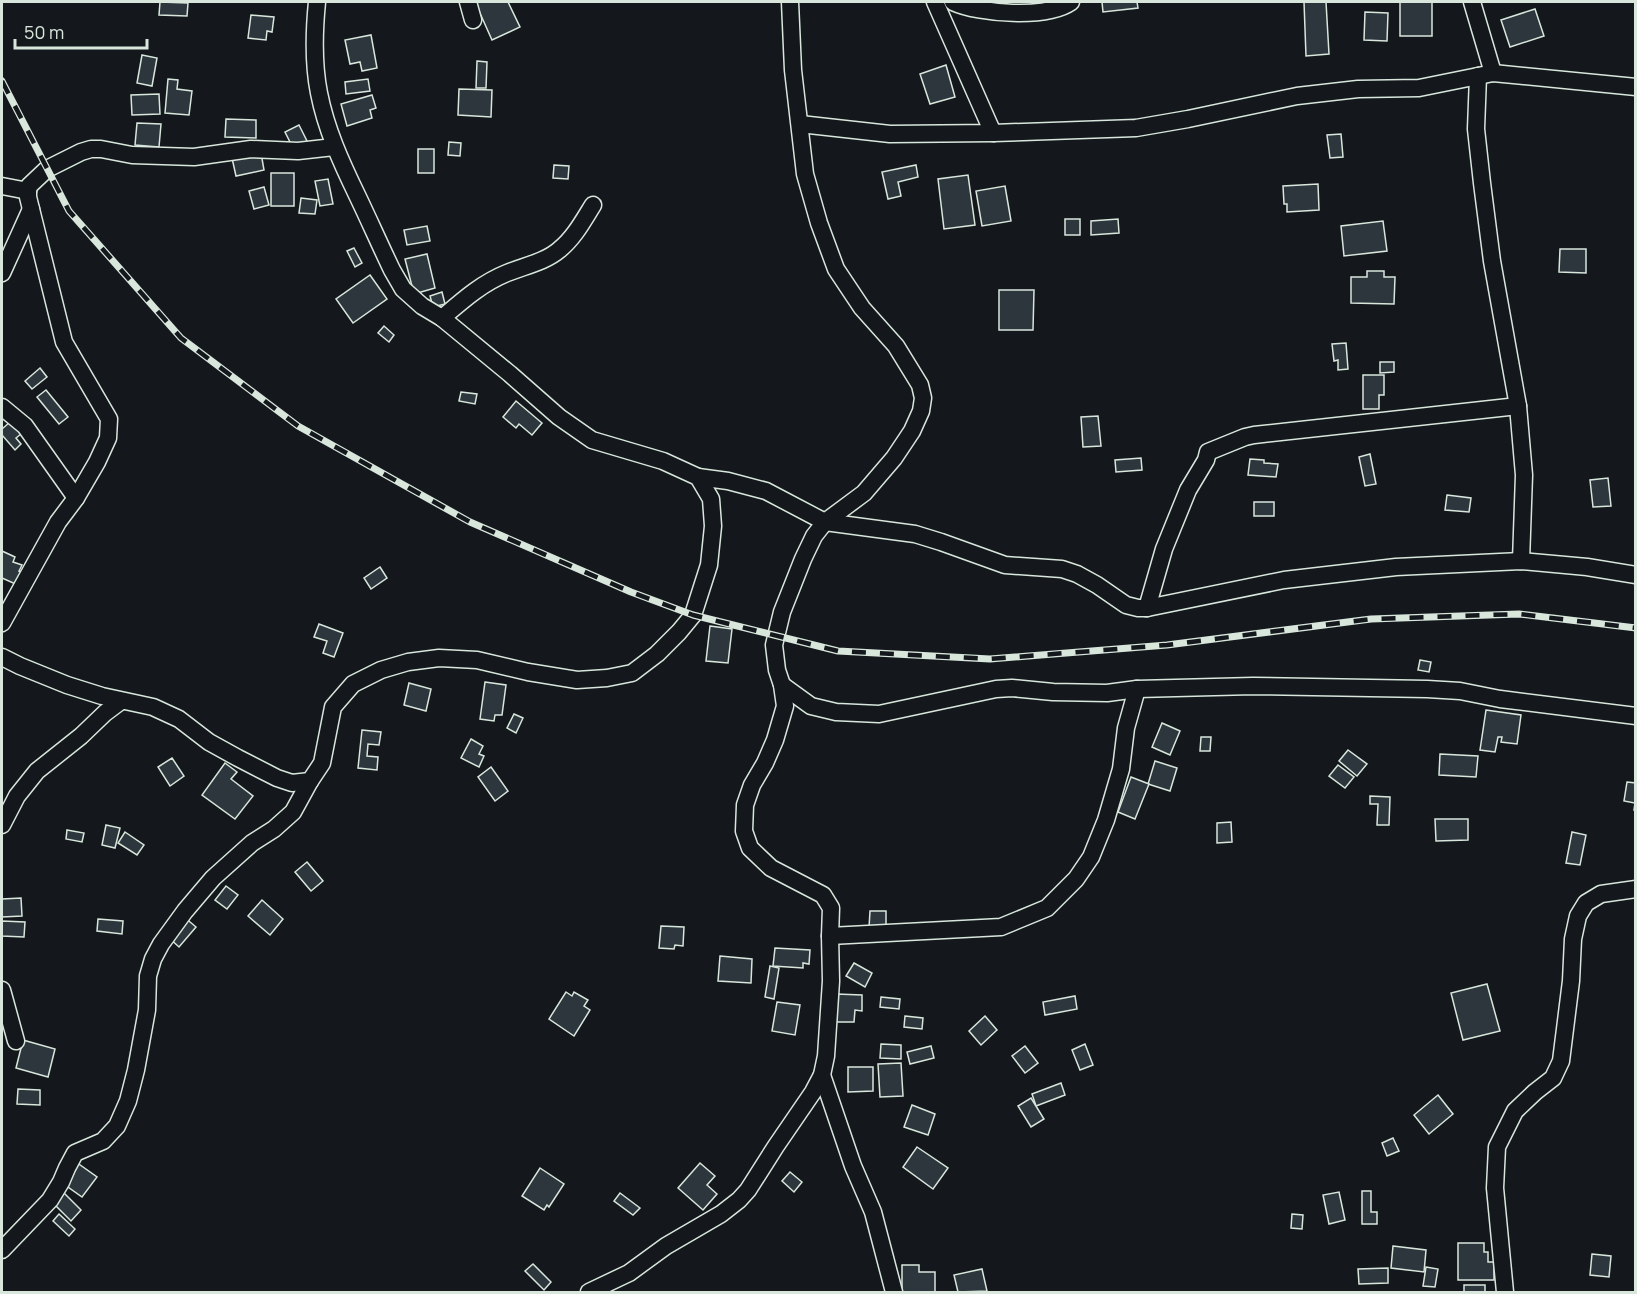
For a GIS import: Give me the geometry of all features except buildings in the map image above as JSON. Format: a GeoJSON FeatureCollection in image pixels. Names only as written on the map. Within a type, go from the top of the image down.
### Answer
{"type":"FeatureCollection","features":[{"type":"Feature","properties":{"kind":"street"},"geometry":{"type":"LineString","coordinates":[[317,2],[314,27],[315,59],[319,92],[334,147],[392,270],[404,289],[422,306],[442,318],[559,417],[591,440],[663,461],[698,477],[728,481],[765,491],[825,522],[915,534],[1005,565],[1062,569],[1097,585],[1126,605],[1138,608],[1305,577],[1396,567],[1521,561],[1587,567],[1635,575]]}},
{"type":"Feature","properties":{"kind":"street"},"geometry":{"type":"LineString","coordinates":[[468,2],[473,20]]}},
{"type":"Feature","properties":{"kind":"street"},"geometry":{"type":"LineString","coordinates":[[589,1293],[628,1272],[666,1246],[721,1214],[739,1200],[813,1092],[822,1075],[826,1056],[831,981],[831,908],[823,895],[771,868],[750,848],[744,831],[745,805],[752,785],[775,740],[785,706],[774,645],[782,612],[814,536],[825,522],[864,493],[894,458],[912,431],[921,411],[923,398],[920,385],[896,346],[862,308],[836,269],[819,224],[805,174],[793,70],[790,2]]}},
{"type":"Feature","properties":{"kind":"street"},"geometry":{"type":"LineString","coordinates":[[935,2],[993,133]]}},
{"type":"Feature","properties":{"kind":"street"},"geometry":{"type":"LineString","coordinates":[[953,2],[978,10],[1011,13],[1052,9],[1071,2]]}},
{"type":"Feature","properties":{"kind":"street"},"geometry":{"type":"LineString","coordinates":[[1472,2],[1486,74],[1476,129],[1482,183],[1492,261],[1518,406],[1524,475],[1521,561]]}},
{"type":"Feature","properties":{"kind":"street"},"geometry":{"type":"LineString","coordinates":[[800,124],[890,134],[1136,128],[1297,96],[1358,89],[1419,88],[1486,74],[1635,87]]}},
{"type":"Feature","properties":{"kind":"street"},"geometry":{"type":"LineString","coordinates":[[2,623],[58,522],[76,498],[97,462],[108,438],[109,419],[64,342],[31,208],[29,186],[47,169],[91,149],[155,157],[194,157],[250,150],[298,151],[334,147]]}},
{"type":"Feature","properties":{"kind":"street"},"geometry":{"type":"LineString","coordinates":[[2,186],[28,191]]}},
{"type":"Feature","properties":{"kind":"street"},"geometry":{"type":"LineString","coordinates":[[442,318],[480,286],[557,252],[570,240],[593,205]]}},
{"type":"Feature","properties":{"kind":"street"},"geometry":{"type":"LineString","coordinates":[[2,273],[31,208]]}},
{"type":"Feature","properties":{"kind":"street"},"geometry":{"type":"LineString","coordinates":[[1146,608],[1164,549],[1188,490],[1206,460],[1208,452],[1254,435],[1518,406]]}},
{"type":"Feature","properties":{"kind":"street"},"geometry":{"type":"LineString","coordinates":[[2,407],[26,426],[76,498]]}},
{"type":"Feature","properties":{"kind":"street"},"geometry":{"type":"LineString","coordinates":[[2,1250],[50,1200],[75,1153],[103,1141],[117,1126],[128,1101],[136,1070],[147,1010],[148,976],[161,944],[213,878],[252,843],[293,813],[322,763],[333,708],[353,684],[381,670],[408,662],[439,658],[477,660],[577,680],[632,673],[657,654],[680,632],[693,615],[709,566],[713,526],[711,499],[698,477]]}},
{"type":"Feature","properties":{"kind":"street"},"geometry":{"type":"LineString","coordinates":[[2,657],[68,685],[121,701],[153,707],[179,719],[209,742],[277,778],[292,783],[310,781]]}},
{"type":"Feature","properties":{"kind":"street"},"geometry":{"type":"LineString","coordinates":[[782,685],[812,706],[836,712],[879,714],[996,688],[1107,693],[1137,689],[1253,686],[1460,691],[1500,699],[1635,716]]}},
{"type":"Feature","properties":{"kind":"street"},"geometry":{"type":"LineString","coordinates":[[830,936],[1000,927],[1047,908],[1076,879],[1091,857],[1106,819],[1120,769],[1126,728],[1137,689]]}},
{"type":"Feature","properties":{"kind":"street"},"geometry":{"type":"LineString","coordinates":[[2,825],[17,796],[37,771],[121,701]]}},
{"type":"Feature","properties":{"kind":"street"},"geometry":{"type":"LineString","coordinates":[[1505,1293],[1495,1188],[1497,1147],[1515,1111],[1553,1078],[1561,1061],[1571,981],[1573,939],[1578,916],[1586,903],[1601,894],[1635,889]]}},
{"type":"Feature","properties":{"kind":"street"},"geometry":{"type":"LineString","coordinates":[[2,990],[16,1041]]}},
{"type":"Feature","properties":{"kind":"street"},"geometry":{"type":"LineString","coordinates":[[822,1075],[853,1166],[873,1212],[894,1293]]}},
{"type":"Feature","properties":{"kind":"railway"},"geometry":{"type":"LineString","coordinates":[[2,81],[69,211],[181,338],[298,426],[470,522],[631,592],[693,615],[838,651],[990,659],[1167,645],[1371,619],[1519,614],[1636,628]]}}]}
